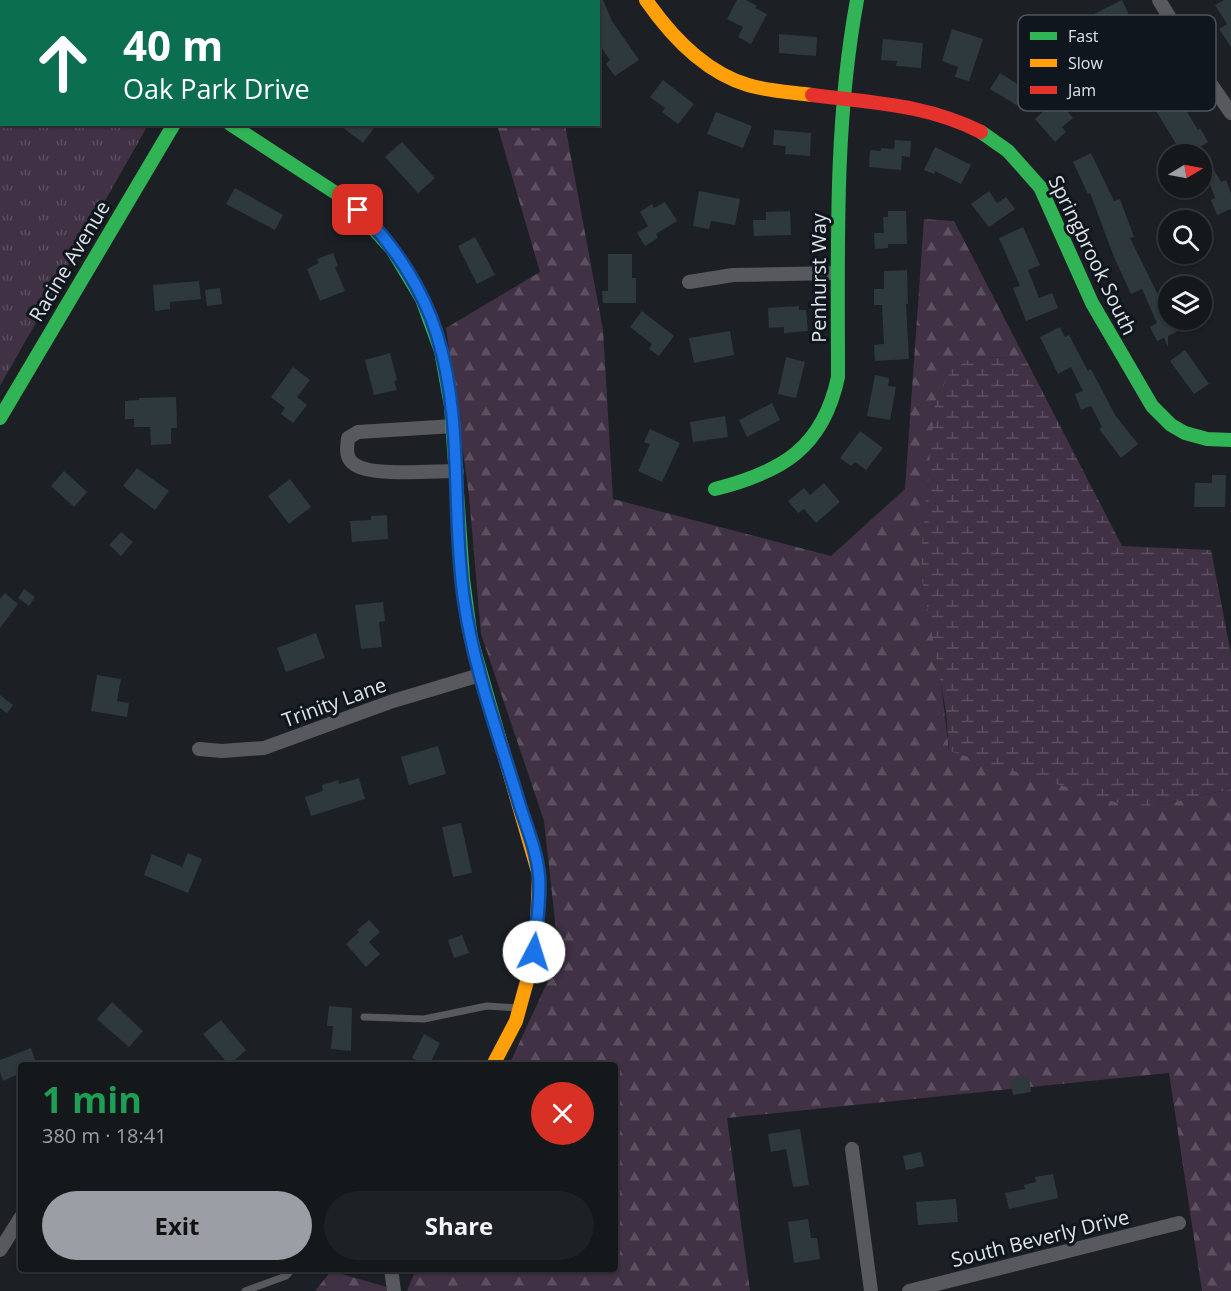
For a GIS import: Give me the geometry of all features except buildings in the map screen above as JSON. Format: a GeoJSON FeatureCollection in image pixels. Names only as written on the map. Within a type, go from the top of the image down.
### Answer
{"type":"FeatureCollection","features":[{"type":"Feature","properties":{"kind":"street","name":"Springbrook South"},"geometry":{"type":"LineString","coordinates":[[646,0],[671,35],[706,63],[727,76],[756,87],[928,111],[992,138],[1032,176],[1047,199],[1073,263],[1101,322],[1155,409],[1171,424],[1194,436],[1204,440],[1231,440]]}},
{"type":"Feature","properties":{"kind":"street","name":"Penhurst Way"},"geometry":{"type":"LineString","coordinates":[[715,489],[778,467],[796,454],[819,430],[832,407],[838,377],[837,201],[843,99],[857,0]]}},
{"type":"Feature","properties":{"kind":"street"},"geometry":{"type":"LineString","coordinates":[[1160,0],[1169,15]]}},
{"type":"Feature","properties":{"kind":"street"},"geometry":{"type":"LineString","coordinates":[[1216,91],[1231,113]]}},
{"type":"Feature","properties":{"kind":"street","name":"Racine Avenue"},"geometry":{"type":"LineString","coordinates":[[0,418],[173,126]]}},
{"type":"Feature","properties":{"kind":"street"},"geometry":{"type":"LineString","coordinates":[[233,126],[346,199],[369,220],[393,250],[428,309],[437,334],[445,363],[454,426],[459,551],[464,600],[480,675],[539,875],[539,900],[529,982],[512,1033],[495,1062]]}},
{"type":"Feature","properties":{"kind":"street"},"geometry":{"type":"LineString","coordinates":[[688,282],[733,275],[837,273]]}},
{"type":"Feature","properties":{"kind":"street"},"geometry":{"type":"LineString","coordinates":[[454,426],[358,432],[348,438],[346,452],[353,464],[370,471],[457,471]]}},
{"type":"Feature","properties":{"kind":"street","name":"Trinity Lane"},"geometry":{"type":"LineString","coordinates":[[199,749],[222,752],[264,748],[393,701],[480,675]]}},
{"type":"Feature","properties":{"kind":"street"},"geometry":{"type":"LineString","coordinates":[[852,1149],[871,1291]]}},
{"type":"Feature","properties":{"kind":"street"},"geometry":{"type":"LineString","coordinates":[[0,1250],[18,1222]]}},
{"type":"Feature","properties":{"kind":"street","name":"South Beverly Drive"},"geometry":{"type":"LineString","coordinates":[[909,1291],[1179,1223]]}},
{"type":"Feature","properties":{"kind":"street"},"geometry":{"type":"LineString","coordinates":[[391,1272],[394,1291]]}},
{"type":"Feature","properties":{"kind":"lane"},"geometry":{"type":"LineString","coordinates":[[364,1017],[424,1019],[487,1006],[521,1008]]}},
{"type":"Feature","properties":{"kind":"lane"},"geometry":{"type":"LineString","coordinates":[[245,1291],[286,1276],[290,1272]]}},
{"type":"Feature","properties":{"kind":"green space"},"geometry":{"type":"Polygon","coordinates":[[[0,126],[147,126],[0,386],[0,126]]]}},
{"type":"Feature","properties":{"kind":"green space"},"geometry":{"type":"Polygon","coordinates":[[[497,126],[565,126],[603,330],[613,499],[831,556],[905,489],[924,219],[954,221],[1025,358],[973,357],[929,480],[923,529],[949,751],[1160,805],[1231,789],[1231,1291],[1202,1291],[1169,1073],[727,1118],[750,1291],[407,1291],[415,1272],[618,1272],[618,1062],[510,1062],[559,957],[544,821],[481,634],[469,496],[446,328],[540,272],[497,126]]]}},
{"type":"Feature","properties":{"kind":"green space"},"geometry":{"type":"Polygon","coordinates":[[[973,357],[1025,358],[1122,546],[1211,550],[1231,654],[1231,789],[1160,805],[1118,803],[949,751],[946,712],[921,573],[923,529],[935,402],[951,370],[973,357]]]}},
{"type":"Feature","properties":{"kind":"green space"},"geometry":{"type":"Polygon","coordinates":[[[330,1272],[334,1272],[401,1291],[315,1291],[330,1272]]]}},
{"type":"Feature","properties":{"kind":"traffic: fast"},"geometry":{"type":"LineString","coordinates":[[715,489],[760,474],[796,453],[822,422],[831,402],[838,377],[838,235],[844,94],[857,0]]}},
{"type":"Feature","properties":{"kind":"traffic: fast"},"geometry":{"type":"LineString","coordinates":[[0,418],[173,126]]}},
{"type":"Feature","properties":{"kind":"traffic: fast"},"geometry":{"type":"LineString","coordinates":[[233,126],[348,201],[392,249],[422,299],[441,351],[451,406],[463,579],[471,639],[499,737]]}},
{"type":"Feature","properties":{"kind":"traffic: fast"},"geometry":{"type":"LineString","coordinates":[[981,132],[1008,151],[1040,187],[1092,303],[1152,406],[1171,425],[1185,433],[1207,439],[1231,440]]}},
{"type":"Feature","properties":{"kind":"traffic: slow"},"geometry":{"type":"LineString","coordinates":[[646,0],[666,27],[690,51],[717,71],[748,85],[812,95]]}},
{"type":"Feature","properties":{"kind":"traffic: slow"},"geometry":{"type":"LineString","coordinates":[[495,1062],[516,1021],[529,974],[537,925],[539,875],[499,737]]}},
{"type":"Feature","properties":{"kind":"traffic: jam"},"geometry":{"type":"LineString","coordinates":[[812,95],[919,110],[981,132]]}},
{"type":"Feature","properties":{"kind":"route"},"geometry":{"type":"LineString","coordinates":[[358,210],[393,250],[420,294],[428,309],[445,363],[453,412],[459,551],[464,600],[480,675],[539,875],[534,952]]}}]}
